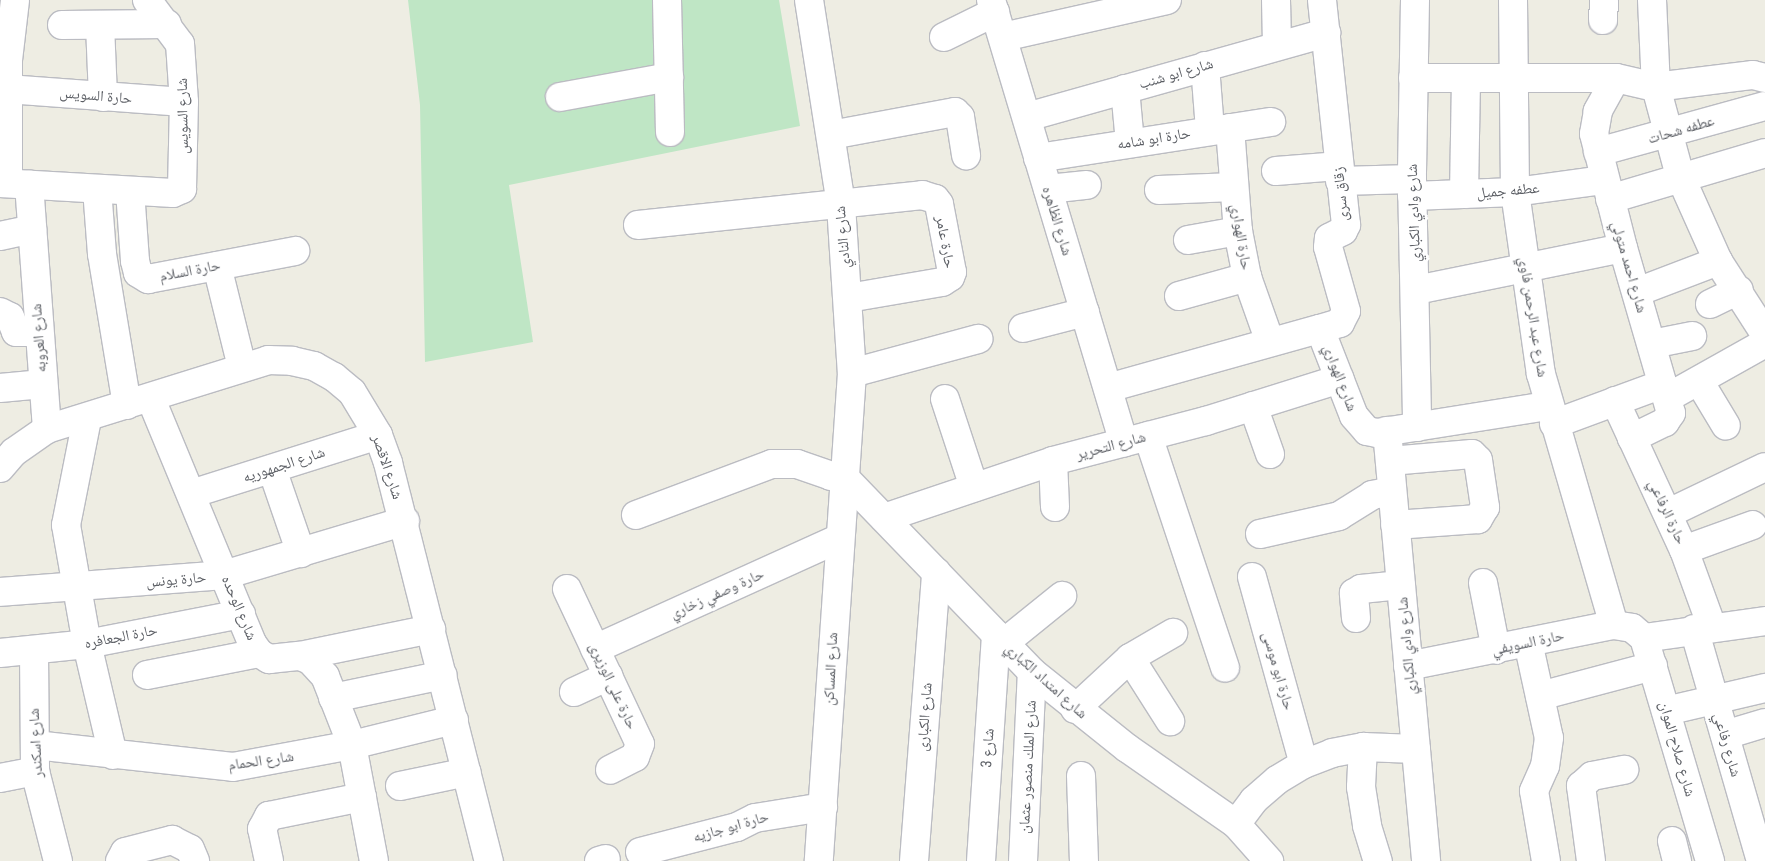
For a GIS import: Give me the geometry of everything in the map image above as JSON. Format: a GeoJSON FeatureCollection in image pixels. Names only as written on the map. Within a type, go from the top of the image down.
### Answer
{"type":"FeatureCollection","features":[{"type":"Feature","properties":{"kind":"street","name":"شارع العروبه"},"geometry":{"type":"LineString","coordinates":[[15,0],[4,59],[12,184],[32,230],[47,429]]}},
{"type":"Feature","properties":{"kind":"street","name":"شارع السويس"},"geometry":{"type":"LineString","coordinates":[[130,191],[173,193],[182,189],[184,102],[180,44],[167,24],[147,0]]}},
{"type":"Feature","properties":{"kind":"street"},"geometry":{"type":"LineString","coordinates":[[667,0],[670,132]]}},
{"type":"Feature","properties":{"kind":"street"},"geometry":{"type":"LineString","coordinates":[[944,37],[996,16],[1167,0]]}},
{"type":"Feature","properties":{"kind":"street"},"geometry":{"type":"LineString","coordinates":[[1276,0],[1277,45]]}},
{"type":"Feature","properties":{"kind":"street","name":"زقاق سرى"},"geometry":{"type":"LineString","coordinates":[[1320,329],[1340,323],[1345,316],[1328,246],[1329,238],[1343,231],[1346,225],[1339,174],[1322,0]]}},
{"type":"Feature","properties":{"kind":"street","name":"شارع وادي الكباري"},"geometry":{"type":"LineString","coordinates":[[1416,0],[1412,188],[1416,290],[1417,427]]}},
{"type":"Feature","properties":{"kind":"street","name":"شارع عبد الرحمن فاوي"},"geometry":{"type":"LineString","coordinates":[[1513,0],[1512,80],[1529,196],[1526,268],[1551,415],[1614,625]]}},
{"type":"Feature","properties":{"kind":"street"},"geometry":{"type":"LineString","coordinates":[[1652,0],[1656,87],[1680,176],[1718,261],[1739,290],[1765,334]]}},
{"type":"Feature","properties":{"kind":"street","name":"شارع النادي"},"geometry":{"type":"LineString","coordinates":[[811,1],[840,205],[848,298],[852,373],[844,477]]}},
{"type":"Feature","properties":{"kind":"street","name":"شارع الظاهره"},"geometry":{"type":"LineString","coordinates":[[996,16],[1108,388],[1136,439],[1225,668]]}},
{"type":"Feature","properties":{"kind":"street"},"geometry":{"type":"LineString","coordinates":[[62,25],[167,24]]}},
{"type":"Feature","properties":{"kind":"street"},"geometry":{"type":"LineString","coordinates":[[100,25],[103,97]]}},
{"type":"Feature","properties":{"kind":"street","name":"شارع ابو شنب"},"geometry":{"type":"LineString","coordinates":[[1026,117],[1326,32]]}},
{"type":"Feature","properties":{"kind":"street","name":"حارة الهواري"},"geometry":{"type":"LineString","coordinates":[[1206,66],[1234,187],[1238,231],[1248,277],[1270,342]]}},
{"type":"Feature","properties":{"kind":"street"},"geometry":{"type":"LineString","coordinates":[[1413,78],[1466,81],[1616,78],[1656,87],[1753,75],[1765,78]]}},
{"type":"Feature","properties":{"kind":"street"},"geometry":{"type":"LineString","coordinates":[[560,97],[669,77]]}},
{"type":"Feature","properties":{"kind":"street","name":"شارع احمد متولي"},"geometry":{"type":"LineString","coordinates":[[1616,78],[1594,125],[1598,152],[1623,248],[1665,391],[1670,418],[1632,438]]}},
{"type":"Feature","properties":{"kind":"street"},"geometry":{"type":"LineString","coordinates":[[1464,194],[1466,81]]}},
{"type":"Feature","properties":{"kind":"street","name":"حارة السويس"},"geometry":{"type":"LineString","coordinates":[[7,89],[184,102]]}},
{"type":"Feature","properties":{"kind":"street"},"geometry":{"type":"LineString","coordinates":[[1125,89],[1130,143]]}},
{"type":"Feature","properties":{"kind":"street","name":"عطفه شحات"},"geometry":{"type":"LineString","coordinates":[[1598,152],[1765,106]]}},
{"type":"Feature","properties":{"kind":"street"},"geometry":{"type":"LineString","coordinates":[[831,135],[950,111],[960,117],[966,156]]}},
{"type":"Feature","properties":{"kind":"street","name":"حارة ابو شامه"},"geometry":{"type":"LineString","coordinates":[[1038,158],[1271,122]]}},
{"type":"Feature","properties":{"kind":"street","name":"عطفه جميل"},"geometry":{"type":"LineString","coordinates":[[1276,171],[1339,174],[1412,188],[1464,194],[1529,196],[1607,189],[1680,176],[1765,153]]}},
{"type":"Feature","properties":{"kind":"street"},"geometry":{"type":"LineString","coordinates":[[12,184],[130,191]]}},
{"type":"Feature","properties":{"kind":"street"},"geometry":{"type":"LineString","coordinates":[[1048,189],[1087,184]]}},
{"type":"Feature","properties":{"kind":"street"},"geometry":{"type":"LineString","coordinates":[[1159,190],[1234,187]]}},
{"type":"Feature","properties":{"kind":"street","name":"شارع الوحده"},"geometry":{"type":"LineString","coordinates":[[97,189],[102,254],[139,402],[191,494],[224,575],[259,653],[280,660],[432,628]]}},
{"type":"Feature","properties":{"kind":"street","name":"حارة السلام"},"geometry":{"type":"LineString","coordinates":[[130,191],[138,273],[148,279],[295,251]]}},
{"type":"Feature","properties":{"kind":"street","name":"حارة عامر"},"geometry":{"type":"LineString","coordinates":[[840,205],[922,195],[935,199],[939,204],[952,272],[942,282],[848,298]]}},
{"type":"Feature","properties":{"kind":"street"},"geometry":{"type":"LineString","coordinates":[[638,225],[840,205]]}},
{"type":"Feature","properties":{"kind":"street"},"geometry":{"type":"LineString","coordinates":[[0,236],[32,230]]}},
{"type":"Feature","properties":{"kind":"street"},"geometry":{"type":"LineString","coordinates":[[1188,240],[1238,231]]}},
{"type":"Feature","properties":{"kind":"street"},"geometry":{"type":"LineString","coordinates":[[1416,290],[1623,248]]}},
{"type":"Feature","properties":{"kind":"street"},"geometry":{"type":"LineString","coordinates":[[1637,292],[1718,261]]}},
{"type":"Feature","properties":{"kind":"street"},"geometry":{"type":"LineString","coordinates":[[217,266],[242,368]]}},
{"type":"Feature","properties":{"kind":"street"},"geometry":{"type":"LineString","coordinates":[[1179,296],[1248,277]]}},
{"type":"Feature","properties":{"kind":"street"},"geometry":{"type":"LineString","coordinates":[[1710,304],[1739,290]]}},
{"type":"Feature","properties":{"kind":"street"},"geometry":{"type":"LineString","coordinates":[[0,312],[10,317],[16,332],[39,332]]}},
{"type":"Feature","properties":{"kind":"street"},"geometry":{"type":"LineString","coordinates":[[1023,328],[1085,312]]}},
{"type":"Feature","properties":{"kind":"street","name":"شارع الهواري"},"geometry":{"type":"LineString","coordinates":[[1108,388],[1320,329],[1359,425],[1377,433],[1417,427],[1551,415],[1665,391],[1700,381],[1765,343]]}},
{"type":"Feature","properties":{"kind":"street"},"geometry":{"type":"LineString","coordinates":[[1652,344],[1692,336]]}},
{"type":"Feature","properties":{"kind":"street"},"geometry":{"type":"LineString","coordinates":[[852,373],[978,340]]}},
{"type":"Feature","properties":{"kind":"street","name":"شارع الاقصر"},"geometry":{"type":"LineString","coordinates":[[47,429],[87,419],[268,360],[292,361],[314,366],[334,377],[352,392],[378,435],[405,521],[489,861]]}},
{"type":"Feature","properties":{"kind":"street","name":"شارع التحرير"},"geometry":{"type":"LineString","coordinates":[[884,518],[1053,461],[1253,406],[1340,379]]}},
{"type":"Feature","properties":{"kind":"street"},"geometry":{"type":"LineString","coordinates":[[1700,381],[1726,426]]}},
{"type":"Feature","properties":{"kind":"street"},"geometry":{"type":"LineString","coordinates":[[0,388],[43,384]]}},
{"type":"Feature","properties":{"kind":"street"},"geometry":{"type":"LineString","coordinates":[[945,399],[974,487]]}},
{"type":"Feature","properties":{"kind":"street","name":"حارة الرفاعي"},"geometry":{"type":"LineString","coordinates":[[1615,402],[1669,513],[1684,550],[1703,628]]}},
{"type":"Feature","properties":{"kind":"street"},"geometry":{"type":"LineString","coordinates":[[1253,406],[1270,454]]}},
{"type":"Feature","properties":{"kind":"street"},"geometry":{"type":"LineString","coordinates":[[87,419],[66,525],[87,644],[113,755]]}},
{"type":"Feature","properties":{"kind":"street"},"geometry":{"type":"LineString","coordinates":[[0,468],[14,452],[47,429]]}},
{"type":"Feature","properties":{"kind":"street","name":"شارع وادي الكباري"},"geometry":{"type":"LineString","coordinates":[[1387,431],[1426,861]]}},
{"type":"Feature","properties":{"kind":"street","name":"شارع الجمهوريه"},"geometry":{"type":"LineString","coordinates":[[191,494],[378,435]]}},
{"type":"Feature","properties":{"kind":"street"},"geometry":{"type":"LineString","coordinates":[[1390,461],[1472,454],[1478,460],[1485,507],[1478,519],[1396,525]]}},
{"type":"Feature","properties":{"kind":"street"},"geometry":{"type":"LineString","coordinates":[[1053,461],[1055,507]]}},
{"type":"Feature","properties":{"kind":"street"},"geometry":{"type":"LineString","coordinates":[[636,515],[772,464],[797,464],[831,476],[844,477]]}},
{"type":"Feature","properties":{"kind":"street"},"geometry":{"type":"LineString","coordinates":[[1669,513],[1765,467]]}},
{"type":"Feature","properties":{"kind":"street"},"geometry":{"type":"LineString","coordinates":[[272,469],[301,553]]}},
{"type":"Feature","properties":{"kind":"street","name":"شارع امتداد الكباري"},"geometry":{"type":"LineString","coordinates":[[844,477],[1032,672],[1074,709],[1236,824],[1269,861]]}},
{"type":"Feature","properties":{"kind":"street","name":"شارع المساكن"},"geometry":{"type":"LineString","coordinates":[[819,861],[838,538],[844,477]]}},
{"type":"Feature","properties":{"kind":"street"},"geometry":{"type":"LineString","coordinates":[[1260,534],[1339,516],[1372,495],[1392,491]]}},
{"type":"Feature","properties":{"kind":"street","name":"حارة يونس"},"geometry":{"type":"LineString","coordinates":[[0,592],[76,589],[224,575],[405,521]]}},
{"type":"Feature","properties":{"kind":"street"},"geometry":{"type":"LineString","coordinates":[[1684,550],[1753,525]]}},
{"type":"Feature","properties":{"kind":"street","name":"حارة وصفي زخاري"},"geometry":{"type":"LineString","coordinates":[[595,649],[838,538]]}},
{"type":"Feature","properties":{"kind":"street","name":"شارع الكبارى"},"geometry":{"type":"LineString","coordinates":[[914,861],[936,572]]}},
{"type":"Feature","properties":{"kind":"street","name":"حارة ابو موسى"},"geometry":{"type":"LineString","coordinates":[[1252,577],[1304,764]]}},
{"type":"Feature","properties":{"kind":"street"},"geometry":{"type":"LineString","coordinates":[[1483,583],[1496,650]]}},
{"type":"Feature","properties":{"kind":"street"},"geometry":{"type":"LineString","coordinates":[[1356,618],[1354,593],[1361,589],[1401,586]]}},
{"type":"Feature","properties":{"kind":"street","name":"حارة على الوزيرى"},"geometry":{"type":"LineString","coordinates":[[567,589],[640,748],[635,757],[610,770]]}},
{"type":"Feature","properties":{"kind":"street"},"geometry":{"type":"LineString","coordinates":[[1000,638],[1062,596]]}},
{"type":"Feature","properties":{"kind":"street","name":"حارة الجعافره"},"geometry":{"type":"LineString","coordinates":[[0,653],[34,652],[87,644],[241,614]]}},
{"type":"Feature","properties":{"kind":"street"},"geometry":{"type":"LineString","coordinates":[[1644,638],[1703,628],[1765,621]]}},
{"type":"Feature","properties":{"kind":"street","name":"حارة السويفي"},"geometry":{"type":"LineString","coordinates":[[1408,666],[1614,625],[1632,628],[1644,638]]}},
{"type":"Feature","properties":{"kind":"street","name":"شارع رفاعي"},"geometry":{"type":"LineString","coordinates":[[1703,628],[1714,700],[1761,861]]}},
{"type":"Feature","properties":{"kind":"street"},"geometry":{"type":"LineString","coordinates":[[1074,709],[1130,658],[1173,632]]}},
{"type":"Feature","properties":{"kind":"street","name":"شارع 3"},"geometry":{"type":"LineString","coordinates":[[981,861],[1000,638]]}},
{"type":"Feature","properties":{"kind":"street","name":"شارع صلاح الموان"},"geometry":{"type":"LineString","coordinates":[[1644,638],[1710,861]]}},
{"type":"Feature","properties":{"kind":"street"},"geometry":{"type":"LineString","coordinates":[[1528,642],[1540,696],[1549,752],[1534,790],[1546,861]]}},
{"type":"Feature","properties":{"kind":"street","name":"شارع اسكندر"},"geometry":{"type":"LineString","coordinates":[[34,652],[35,772],[58,861]]}},
{"type":"Feature","properties":{"kind":"street"},"geometry":{"type":"LineString","coordinates":[[147,675],[259,653]]}},
{"type":"Feature","properties":{"kind":"street"},"geometry":{"type":"LineString","coordinates":[[300,656],[319,667],[334,698],[352,745],[374,861]]}},
{"type":"Feature","properties":{"kind":"street"},"geometry":{"type":"LineString","coordinates":[[1130,658],[1170,721]]}},
{"type":"Feature","properties":{"kind":"street"},"geometry":{"type":"LineString","coordinates":[[1540,696],[1653,666]]}},
{"type":"Feature","properties":{"kind":"street","name":"شارع الملك منصور عثمان"},"geometry":{"type":"LineString","coordinates":[[1023,861],[1032,672]]}},
{"type":"Feature","properties":{"kind":"street"},"geometry":{"type":"LineString","coordinates":[[334,698],[443,675]]}},
{"type":"Feature","properties":{"kind":"street"},"geometry":{"type":"LineString","coordinates":[[574,692],[608,676]]}},
{"type":"Feature","properties":{"kind":"street"},"geometry":{"type":"LineString","coordinates":[[1666,711],[1765,688]]}},
{"type":"Feature","properties":{"kind":"street","name":"شارع الحمام"},"geometry":{"type":"LineString","coordinates":[[35,744],[113,755],[233,767],[352,745],[454,720]]}},
{"type":"Feature","properties":{"kind":"street"},"geometry":{"type":"LineString","coordinates":[[1724,735],[1765,723]]}},
{"type":"Feature","properties":{"kind":"street"},"geometry":{"type":"LineString","coordinates":[[1362,747],[1362,786],[1367,826],[1378,861]]}},
{"type":"Feature","properties":{"kind":"street"},"geometry":{"type":"LineString","coordinates":[[1236,824],[1254,800],[1277,780],[1304,764],[1332,752],[1362,747],[1416,749]]}},
{"type":"Feature","properties":{"kind":"street"},"geometry":{"type":"LineString","coordinates":[[1591,861],[1581,786],[1592,776],[1624,770]]}},
{"type":"Feature","properties":{"kind":"street"},"geometry":{"type":"LineString","coordinates":[[0,778],[35,772]]}},
{"type":"Feature","properties":{"kind":"street"},"geometry":{"type":"LineString","coordinates":[[400,786],[467,772]]}},
{"type":"Feature","properties":{"kind":"street"},"geometry":{"type":"LineString","coordinates":[[1081,776],[1084,861]]}},
{"type":"Feature","properties":{"kind":"street"},"geometry":{"type":"LineString","coordinates":[[269,861],[262,828],[268,816],[362,797]]}},
{"type":"Feature","properties":{"kind":"street","name":"حارة ابو جازيه"},"geometry":{"type":"LineString","coordinates":[[640,852],[738,827],[755,818],[823,806]]}},
{"type":"Feature","properties":{"kind":"street"},"geometry":{"type":"LineString","coordinates":[[120,861],[125,852],[172,840],[190,849],[195,861]]}},
{"type":"Feature","properties":{"kind":"green space"},"geometry":{"type":"Polygon","coordinates":[[[408,0],[779,0],[800,126],[509,185],[533,342],[425,362],[420,105],[408,0]]]}}]}
